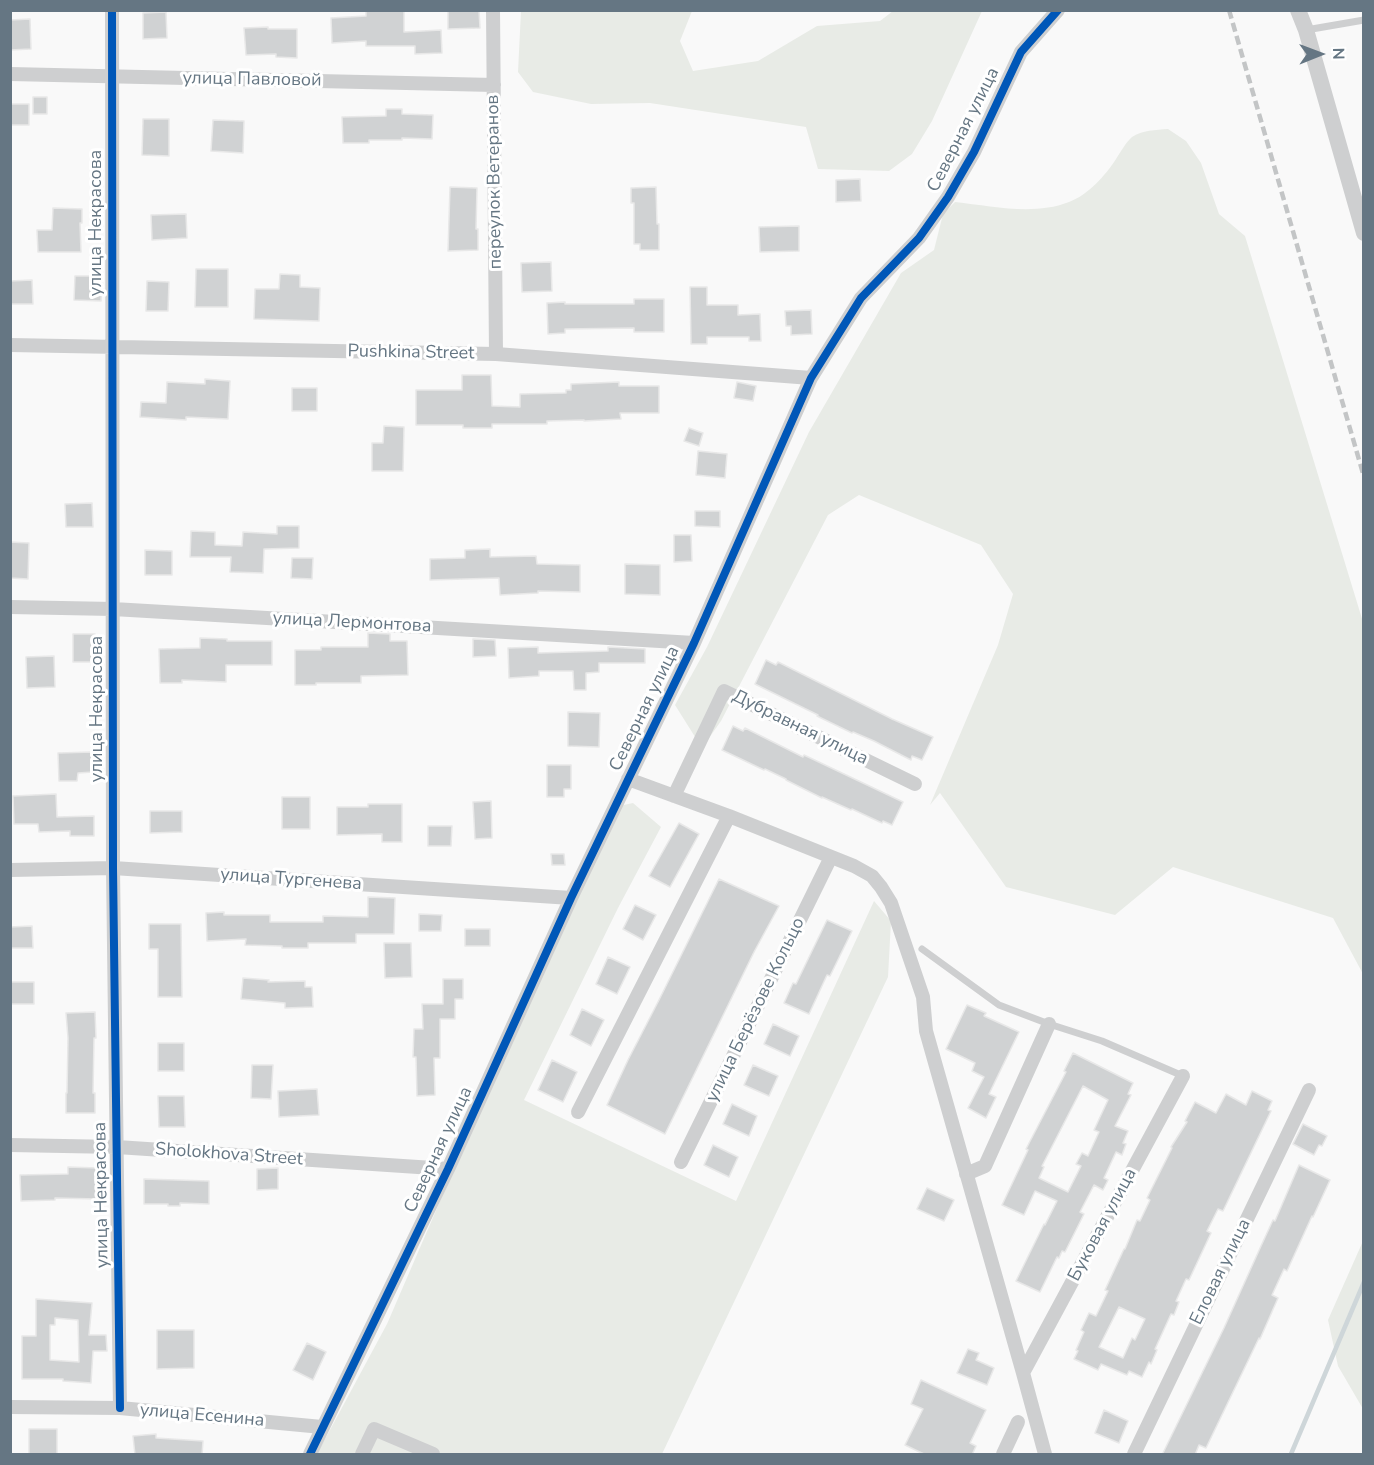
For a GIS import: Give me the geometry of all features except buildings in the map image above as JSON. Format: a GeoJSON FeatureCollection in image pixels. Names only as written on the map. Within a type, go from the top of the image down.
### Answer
{"type":"FeatureCollection","features":[{"type":"Feature","properties":{"kind":"street","name":"улица Некрасова"},"geometry":{"type":"LineString","coordinates":[[112,10],[113,868],[120,1408]]}},
{"type":"Feature","properties":{"kind":"street","name":"переулок Ветеранов"},"geometry":{"type":"LineString","coordinates":[[493,10],[496,354]]}},
{"type":"Feature","properties":{"kind":"street","name":"Северная улица"},"geometry":{"type":"LineString","coordinates":[[310,1455],[448,1169],[571,898],[694,643],[811,378],[861,298],[919,238],[948,197],[974,152],[1021,52],[1058,10]]}},
{"type":"Feature","properties":{"kind":"street"},"geometry":{"type":"LineString","coordinates":[[1298,10],[1306,30],[1364,233]]}},
{"type":"Feature","properties":{"kind":"street","name":"улица Павловой"},"geometry":{"type":"LineString","coordinates":[[10,74],[494,85]]}},
{"type":"Feature","properties":{"kind":"street","name":"Pushkina Street"},"geometry":{"type":"LineString","coordinates":[[10,345],[496,354],[811,378]]}},
{"type":"Feature","properties":{"kind":"street","name":"улица Лермонтова"},"geometry":{"type":"LineString","coordinates":[[10,607],[113,609],[694,643]]}},
{"type":"Feature","properties":{"kind":"street","name":"Дубравная улица"},"geometry":{"type":"LineString","coordinates":[[674,796],[724,691],[915,784]]}},
{"type":"Feature","properties":{"kind":"street"},"geometry":{"type":"LineString","coordinates":[[628,779],[854,866],[872,876],[891,903],[923,997],[926,1030],[1044,1455]]}},
{"type":"Feature","properties":{"kind":"street"},"geometry":{"type":"LineString","coordinates":[[578,1112],[729,816]]}},
{"type":"Feature","properties":{"kind":"street","name":"улица Берёзове Кольцо"},"geometry":{"type":"LineString","coordinates":[[681,1162],[831,857]]}},
{"type":"Feature","properties":{"kind":"street","name":"улица Тургенева"},"geometry":{"type":"LineString","coordinates":[[10,870],[113,868],[571,898]]}},
{"type":"Feature","properties":{"kind":"street"},"geometry":{"type":"LineString","coordinates":[[966,1174],[985,1166],[1049,1024]]}},
{"type":"Feature","properties":{"kind":"street","name":"Буковая улица"},"geometry":{"type":"LineString","coordinates":[[1023,1374],[1183,1076]]}},
{"type":"Feature","properties":{"kind":"street","name":"Еловая улица"},"geometry":{"type":"LineString","coordinates":[[1134,1455],[1309,1090]]}},
{"type":"Feature","properties":{"kind":"street","name":"Sholokhova Street"},"geometry":{"type":"LineString","coordinates":[[10,1145],[117,1147],[448,1169]]}},
{"type":"Feature","properties":{"kind":"street","name":"улица Есенина"},"geometry":{"type":"LineString","coordinates":[[10,1407],[120,1408],[322,1427]]}},
{"type":"Feature","properties":{"kind":"street"},"geometry":{"type":"LineString","coordinates":[[1003,1455],[1018,1422]]}},
{"type":"Feature","properties":{"kind":"street"},"geometry":{"type":"LineString","coordinates":[[362,1455],[374,1430],[433,1455]]}},
{"type":"Feature","properties":{"kind":"lane"},"geometry":{"type":"LineString","coordinates":[[1306,30],[1364,20]]}},
{"type":"Feature","properties":{"kind":"lane"},"geometry":{"type":"LineString","coordinates":[[922,949],[999,1005],[1102,1041],[1183,1076]]}},
{"type":"Feature","properties":{"kind":"shaded area"},"geometry":{"type":"Polygon","coordinates":[[[521,11],[692,11],[680,41],[693,71],[758,61],[817,26],[880,21],[893,11],[982,11],[932,121],[912,154],[889,171],[818,169],[806,127],[650,103],[591,104],[533,92],[518,72],[521,11]]]}},
{"type":"Feature","properties":{"kind":"shaded area"},"geometry":{"type":"Polygon","coordinates":[[[1168,129],[1186,141],[1201,163],[1219,214],[1245,236],[1363,622],[1363,974],[1333,918],[1173,867],[1115,915],[1006,887],[940,793],[930,805],[998,645],[1013,594],[981,545],[859,495],[828,515],[721,721],[702,748],[675,705],[707,647],[809,432],[901,273],[934,250],[943,214],[955,202],[1027,209],[1069,202],[1083,195],[1096,184],[1132,137],[1154,130],[1168,129]]]}},
{"type":"Feature","properties":{"kind":"shaded area"},"geometry":{"type":"Polygon","coordinates":[[[633,803],[661,827],[618,908],[524,1100],[736,1201],[874,901],[891,921],[888,977],[662,1454],[317,1454],[387,1324],[571,898],[619,806],[633,803]]]}},
{"type":"Feature","properties":{"kind":"shaded area"},"geometry":{"type":"Polygon","coordinates":[[[1363,1241],[1364,1409],[1338,1366],[1328,1320],[1363,1241]]]}},
{"type":"Feature","properties":{"kind":"waterway"},"geometry":{"type":"LineString","coordinates":[[1291,1454],[1364,1282]]}},
{"type":"Feature","properties":{"kind":"railway"},"geometry":{"type":"LineString","coordinates":[[1229,10],[1364,477]]}},
{"type":"Feature","properties":{"kind":"cycle path"},"geometry":{"type":"LineString","coordinates":[[112,10],[113,868],[120,1408]]}},
{"type":"Feature","properties":{"kind":"cycle path"},"geometry":{"type":"LineString","coordinates":[[310,1454],[448,1169],[571,898],[694,643],[811,378],[861,298],[919,238],[948,197],[974,152],[1021,52],[1058,10]]}}]}
